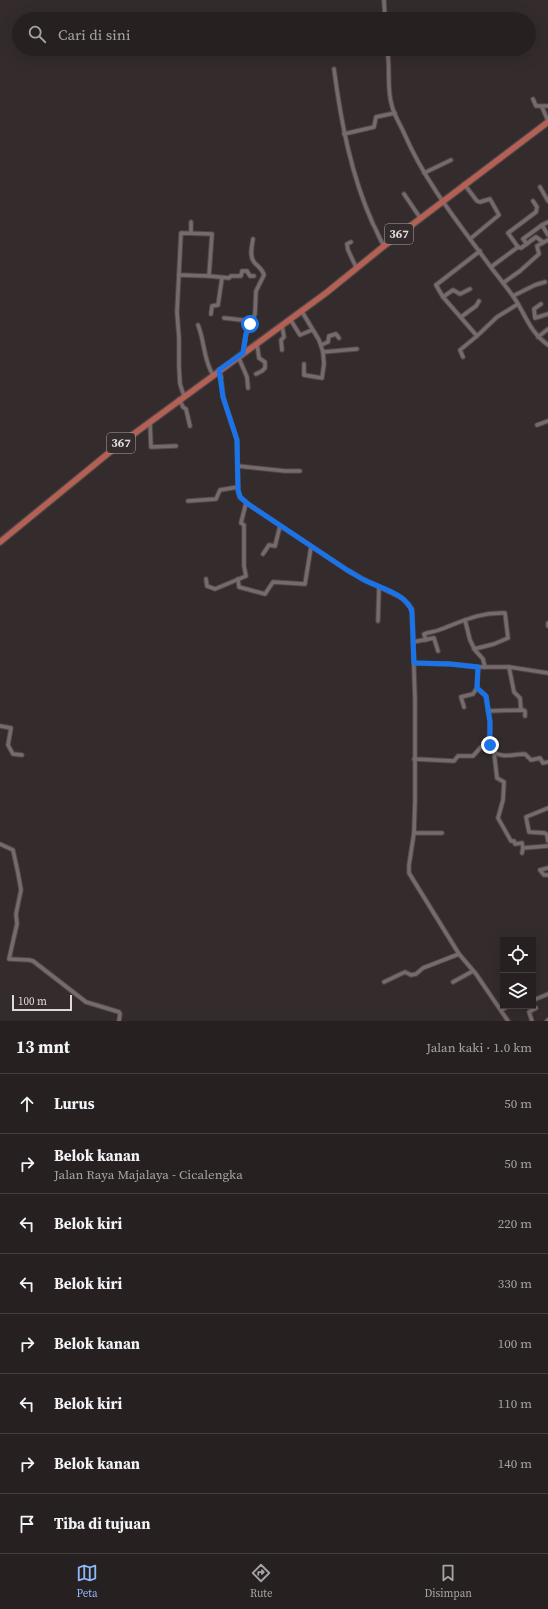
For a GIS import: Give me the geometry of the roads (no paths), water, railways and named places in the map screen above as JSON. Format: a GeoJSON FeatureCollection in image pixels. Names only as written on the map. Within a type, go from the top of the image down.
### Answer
{"type":"FeatureCollection","features":[{"type":"Feature","properties":{"kind":"main road","name":"367"},"geometry":{"type":"LineString","coordinates":[[0,542],[97,462],[219,370],[326,293],[356,267],[548,122]]}},
{"type":"Feature","properties":{"kind":"street"},"geometry":{"type":"LineString","coordinates":[[384,0],[385,12]]}},
{"type":"Feature","properties":{"kind":"street"},"geometry":{"type":"LineString","coordinates":[[389,56],[390,61],[388,70],[389,92],[395,113],[409,146],[424,173],[443,201],[513,296],[538,337],[548,345]]}},
{"type":"Feature","properties":{"kind":"street"},"geometry":{"type":"LineString","coordinates":[[334,69],[344,134],[364,203],[377,235],[384,246]]}},
{"type":"Feature","properties":{"kind":"street"},"geometry":{"type":"LineString","coordinates":[[532,99],[536,106],[548,106]]}},
{"type":"Feature","properties":{"kind":"street"},"geometry":{"type":"LineString","coordinates":[[542,107],[548,122]]}},
{"type":"Feature","properties":{"kind":"street"},"geometry":{"type":"LineString","coordinates":[[344,134],[374,127],[374,118],[395,113]]}},
{"type":"Feature","properties":{"kind":"street"},"geometry":{"type":"LineString","coordinates":[[424,173],[451,160]]}},
{"type":"Feature","properties":{"kind":"street"},"geometry":{"type":"LineString","coordinates":[[464,184],[477,201],[480,202],[490,199],[499,215],[470,238]]}},
{"type":"Feature","properties":{"kind":"street"},"geometry":{"type":"LineString","coordinates":[[540,187],[548,202]]}},
{"type":"Feature","properties":{"kind":"street"},"geometry":{"type":"LineString","coordinates":[[404,194],[421,219]]}},
{"type":"Feature","properties":{"kind":"street"},"geometry":{"type":"LineString","coordinates":[[518,247],[508,233],[536,212],[537,207],[533,201]]}},
{"type":"Feature","properties":{"kind":"street"},"geometry":{"type":"LineString","coordinates":[[191,222],[191,233]]}},
{"type":"Feature","properties":{"kind":"street"},"geometry":{"type":"LineString","coordinates":[[527,244],[523,239],[548,222]]}},
{"type":"Feature","properties":{"kind":"street"},"geometry":{"type":"LineString","coordinates":[[542,225],[548,235]]}},
{"type":"Feature","properties":{"kind":"street"},"geometry":{"type":"LineString","coordinates":[[190,426],[186,409],[183,407],[179,366],[177,312],[180,234],[212,234],[209,276]]}},
{"type":"Feature","properties":{"kind":"street"},"geometry":{"type":"LineString","coordinates":[[491,267],[518,247],[521,248],[537,237],[543,242]]}},
{"type":"Feature","properties":{"kind":"street"},"geometry":{"type":"LineString","coordinates":[[248,388],[245,352],[246,334],[255,314],[256,294],[264,275],[253,260],[253,239]]}},
{"type":"Feature","properties":{"kind":"street"},"geometry":{"type":"LineString","coordinates":[[503,283],[520,271],[539,254],[538,246],[548,240]]}},
{"type":"Feature","properties":{"kind":"street"},"geometry":{"type":"LineString","coordinates":[[351,242],[347,244],[348,250],[356,267]]}},
{"type":"Feature","properties":{"kind":"street"},"geometry":{"type":"LineString","coordinates":[[477,336],[443,297],[436,284],[480,251]]}},
{"type":"Feature","properties":{"kind":"street"},"geometry":{"type":"LineString","coordinates":[[179,275],[230,278],[230,276],[241,276],[242,271],[247,271],[248,274],[254,276]]}},
{"type":"Feature","properties":{"kind":"street"},"geometry":{"type":"LineString","coordinates":[[211,314],[212,306],[218,305],[222,278]]}},
{"type":"Feature","properties":{"kind":"street"},"geometry":{"type":"LineString","coordinates":[[513,296],[542,282],[545,282]]}},
{"type":"Feature","properties":{"kind":"street"},"geometry":{"type":"LineString","coordinates":[[443,297],[453,290],[460,294],[470,289]]}},
{"type":"Feature","properties":{"kind":"street"},"geometry":{"type":"LineString","coordinates":[[461,317],[476,306],[479,301]]}},
{"type":"Feature","properties":{"kind":"street"},"geometry":{"type":"LineString","coordinates":[[463,357],[460,350],[497,317],[518,304]]}},
{"type":"Feature","properties":{"kind":"street"},"geometry":{"type":"LineString","coordinates":[[534,316],[534,308],[541,304]]}},
{"type":"Feature","properties":{"kind":"street"},"geometry":{"type":"LineString","coordinates":[[301,310],[321,345],[324,364],[322,378],[304,375],[304,364]]}},
{"type":"Feature","properties":{"kind":"street"},"geometry":{"type":"LineString","coordinates":[[526,319],[534,316],[537,318],[548,314]]}},
{"type":"Feature","properties":{"kind":"street"},"geometry":{"type":"LineString","coordinates":[[224,318],[252,321]]}},
{"type":"Feature","properties":{"kind":"street"},"geometry":{"type":"LineString","coordinates":[[290,319],[300,335],[312,330]]}},
{"type":"Feature","properties":{"kind":"street"},"geometry":{"type":"LineString","coordinates":[[198,325],[202,335],[206,361],[213,375]]}},
{"type":"Feature","properties":{"kind":"street"},"geometry":{"type":"LineString","coordinates":[[282,325],[284,337],[281,340],[282,350]]}},
{"type":"Feature","properties":{"kind":"street"},"geometry":{"type":"LineString","coordinates":[[538,337],[548,329]]}},
{"type":"Feature","properties":{"kind":"street"},"geometry":{"type":"LineString","coordinates":[[321,345],[328,342],[329,336],[336,334],[339,338]]}},
{"type":"Feature","properties":{"kind":"street"},"geometry":{"type":"LineString","coordinates":[[256,374],[265,368],[265,362],[259,358],[257,343]]}},
{"type":"Feature","properties":{"kind":"street"},"geometry":{"type":"LineString","coordinates":[[323,352],[357,349]]}},
{"type":"Feature","properties":{"kind":"street"},"geometry":{"type":"LineString","coordinates":[[219,370],[223,397],[237,440],[238,487],[240,497],[246,503],[311,547],[363,580],[402,598],[410,606],[412,613],[416,700],[414,833],[409,873],[459,954],[473,971],[508,1021]]}},
{"type":"Feature","properties":{"kind":"street"},"geometry":{"type":"LineString","coordinates":[[537,425],[548,421]]}},
{"type":"Feature","properties":{"kind":"street"},"geometry":{"type":"LineString","coordinates":[[150,422],[151,447],[176,446]]}},
{"type":"Feature","properties":{"kind":"street"},"geometry":{"type":"LineString","coordinates":[[238,466],[284,471],[300,471]]}},
{"type":"Feature","properties":{"kind":"street"},"geometry":{"type":"LineString","coordinates":[[188,501],[216,499],[220,490],[238,487]]}},
{"type":"Feature","properties":{"kind":"street"},"geometry":{"type":"LineString","coordinates":[[206,579],[207,586],[215,589],[246,576],[244,566],[244,525],[241,523],[246,503]]}},
{"type":"Feature","properties":{"kind":"street"},"geometry":{"type":"LineString","coordinates":[[263,554],[269,545],[275,546],[280,526]]}},
{"type":"Feature","properties":{"kind":"street"},"geometry":{"type":"LineString","coordinates":[[238,579],[239,587],[265,594],[273,582],[305,584],[311,547]]}},
{"type":"Feature","properties":{"kind":"street"},"geometry":{"type":"LineString","coordinates":[[378,621],[379,587]]}},
{"type":"Feature","properties":{"kind":"street"},"geometry":{"type":"LineString","coordinates":[[426,640],[424,634],[480,614],[506,614],[508,638],[494,644],[474,648]]}},
{"type":"Feature","properties":{"kind":"street"},"geometry":{"type":"LineString","coordinates":[[465,620],[470,639],[474,648],[483,659],[485,667]]}},
{"type":"Feature","properties":{"kind":"street"},"geometry":{"type":"LineString","coordinates":[[413,642],[434,638],[438,651]]}},
{"type":"Feature","properties":{"kind":"street"},"geometry":{"type":"LineString","coordinates":[[414,663],[450,664],[478,667],[509,667],[548,673]]}},
{"type":"Feature","properties":{"kind":"street"},"geometry":{"type":"LineString","coordinates":[[464,707],[461,697],[473,694],[477,688],[478,667]]}},
{"type":"Feature","properties":{"kind":"street"},"geometry":{"type":"LineString","coordinates":[[509,667],[514,692],[520,698],[521,710]]}},
{"type":"Feature","properties":{"kind":"street"},"geometry":{"type":"LineString","coordinates":[[477,688],[485,694],[490,722],[489,747]]}},
{"type":"Feature","properties":{"kind":"street"},"geometry":{"type":"LineString","coordinates":[[488,711],[525,710],[525,716]]}},
{"type":"Feature","properties":{"kind":"street"},"geometry":{"type":"LineString","coordinates":[[0,726],[11,728],[9,747],[13,754],[22,755]]}},
{"type":"Feature","properties":{"kind":"street"},"geometry":{"type":"LineString","coordinates":[[414,759],[454,761],[458,756],[473,756],[481,747],[489,747],[494,752],[505,756],[525,754],[531,760],[540,758],[543,762],[548,762]]}},
{"type":"Feature","properties":{"kind":"street"},"geometry":{"type":"LineString","coordinates":[[494,752],[498,779],[504,782],[503,800],[498,818],[511,841],[514,841],[515,844],[522,844],[522,851],[548,846]]}},
{"type":"Feature","properties":{"kind":"street"},"geometry":{"type":"LineString","coordinates":[[548,808],[526,817],[529,832],[545,833],[548,841]]}},
{"type":"Feature","properties":{"kind":"street"},"geometry":{"type":"LineString","coordinates":[[414,833],[442,834]]}},
{"type":"Feature","properties":{"kind":"street"},"geometry":{"type":"LineString","coordinates":[[0,844],[12,849],[13,851],[20,890],[16,914],[17,924],[9,959],[32,961],[86,1002],[119,1012],[119,1021]]}},
{"type":"Feature","properties":{"kind":"street"},"geometry":{"type":"LineString","coordinates":[[548,868],[540,869],[544,875],[548,875]]}},
{"type":"Feature","properties":{"kind":"street"},"geometry":{"type":"LineString","coordinates":[[384,982],[405,972],[411,975],[416,974],[423,968],[459,954]]}},
{"type":"Feature","properties":{"kind":"street"},"geometry":{"type":"LineString","coordinates":[[453,982],[473,971]]}},
{"type":"Feature","properties":{"kind":"street"},"geometry":{"type":"LineString","coordinates":[[536,1000],[548,994]]}},
{"type":"Feature","properties":{"kind":"street"},"geometry":{"type":"LineString","coordinates":[[532,1021],[529,1012],[534,1009]]}}]}
